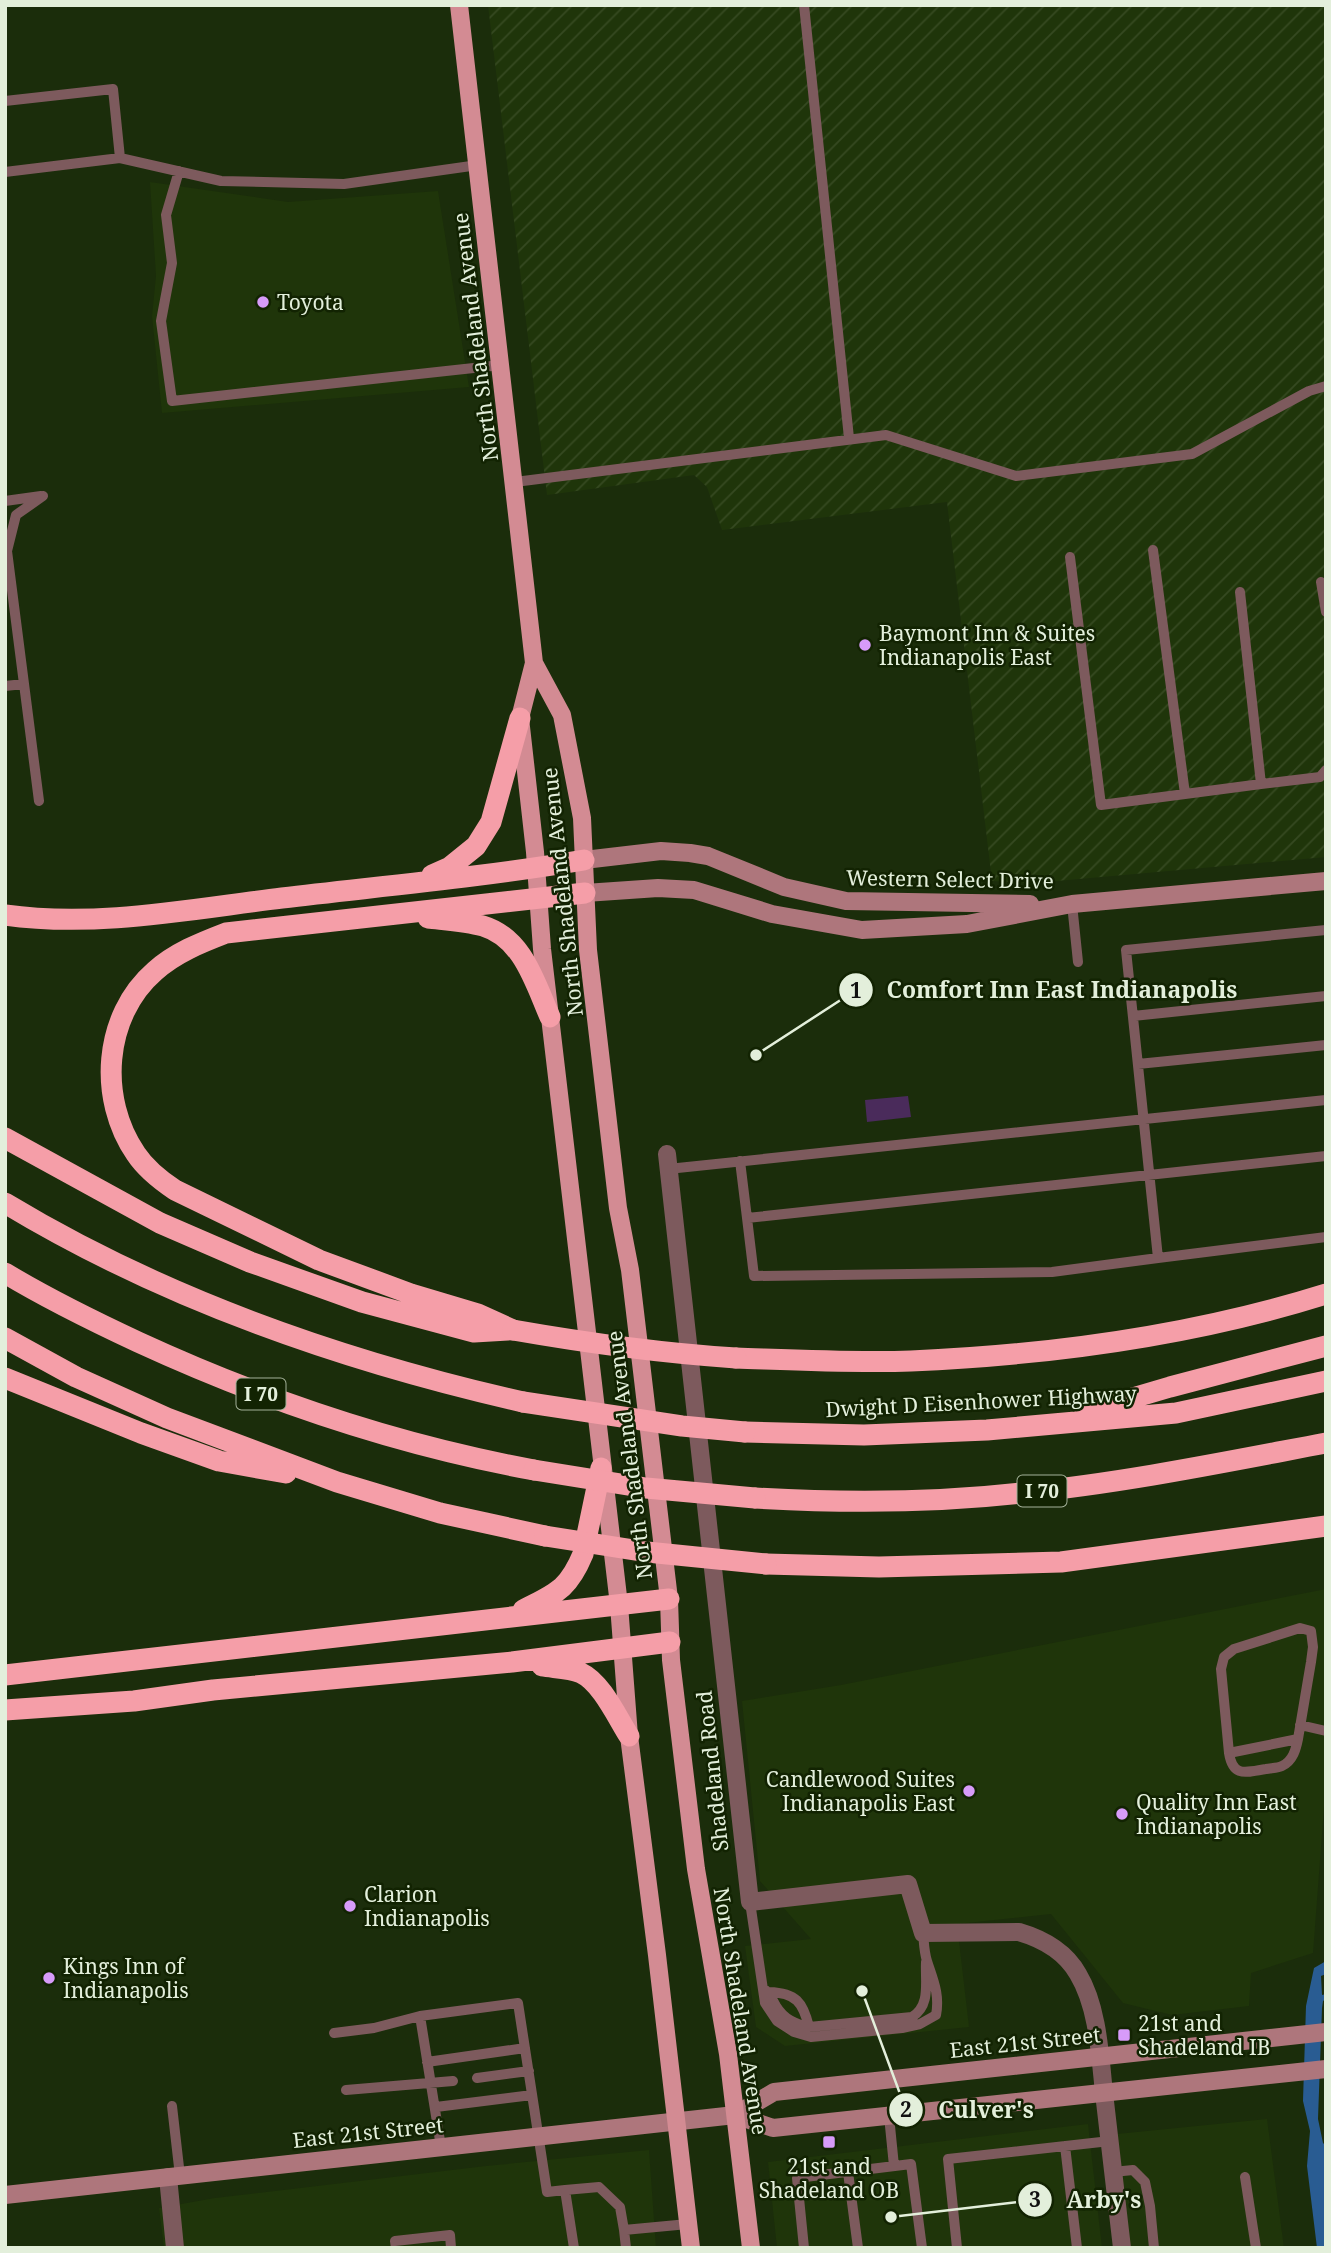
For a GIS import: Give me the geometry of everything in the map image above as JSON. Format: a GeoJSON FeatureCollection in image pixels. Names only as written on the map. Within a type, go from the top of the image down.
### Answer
{"type":"FeatureCollection","features":[{"type":"Feature","properties":{"kind":"highway"},"geometry":{"type":"LineString","coordinates":[[408,884],[450,867],[477,846],[491,822],[520,718]]}},
{"type":"Feature","properties":{"kind":"highway"},"geometry":{"type":"LineString","coordinates":[[5,915],[53,919],[118,918],[584,860]]}},
{"type":"Feature","properties":{"kind":"highway"},"geometry":{"type":"LineString","coordinates":[[513,1330],[478,1314],[411,1294],[319,1260],[183,1195],[154,1175],[128,1141],[115,1108],[111,1064],[121,1021],[138,991],[155,971],[169,960],[226,933],[585,893]]}},
{"type":"Feature","properties":{"kind":"highway"},"geometry":{"type":"LineString","coordinates":[[395,914],[475,924],[496,931],[514,945],[524,960],[550,1017]]}},
{"type":"Feature","properties":{"kind":"highway"},"geometry":{"type":"LineString","coordinates":[[5,1138],[160,1223],[250,1262],[362,1302],[474,1332],[513,1330],[584,1343],[736,1358],[911,1361],[1054,1348],[1208,1324],[1326,1294]]}},
{"type":"Feature","properties":{"kind":"highway","name":"Dwight D Eisenhower Highway"},"geometry":{"type":"LineString","coordinates":[[5,1203],[143,1278],[335,1351],[523,1402],[682,1426],[745,1432],[864,1435],[965,1431],[1176,1413],[1326,1381]]}},
{"type":"Feature","properties":{"kind":"highway","name":"I 70"},"geometry":{"type":"LineString","coordinates":[[5,1273],[106,1326],[256,1393],[449,1452],[534,1470],[646,1488],[755,1498],[910,1500],[1019,1494],[1326,1443]]}},
{"type":"Feature","properties":{"kind":"highway"},"geometry":{"type":"LineString","coordinates":[[5,1338],[76,1377],[167,1418],[337,1482],[440,1513],[545,1536],[657,1553],[766,1563],[879,1567],[1061,1562],[1326,1526]]}},
{"type":"Feature","properties":{"kind":"highway"},"geometry":{"type":"LineString","coordinates":[[1044,1425],[1170,1387],[1326,1346]]}},
{"type":"Feature","properties":{"kind":"highway"},"geometry":{"type":"LineString","coordinates":[[5,1378],[219,1461],[337,1482]]}},
{"type":"Feature","properties":{"kind":"highway"},"geometry":{"type":"LineString","coordinates":[[513,1615],[563,1589],[577,1568],[583,1554],[601,1468]]}},
{"type":"Feature","properties":{"kind":"highway"},"geometry":{"type":"LineString","coordinates":[[5,1675],[669,1599]]}},
{"type":"Feature","properties":{"kind":"highway"},"geometry":{"type":"LineString","coordinates":[[5,1710],[134,1700],[512,1662],[670,1642]]}},
{"type":"Feature","properties":{"kind":"highway"},"geometry":{"type":"LineString","coordinates":[[512,1662],[578,1671],[590,1678],[629,1736]]}},
{"type":"Feature","properties":{"kind":"main road","name":"North Shadeland Avenue"},"geometry":{"type":"LineString","coordinates":[[460,5],[534,663],[520,718],[550,1017],[619,1605],[629,1736],[691,2248]]}},
{"type":"Feature","properties":{"kind":"main road","name":"North Shadeland Avenue"},"geometry":{"type":"LineString","coordinates":[[534,663],[562,715],[582,818],[588,950],[669,1599],[670,1642],[696,1869],[728,2054],[751,2248]]}},
{"type":"Feature","properties":{"kind":"main road","name":"Western Select Drive"},"geometry":{"type":"LineString","coordinates":[[584,860],[622,854],[676,851],[709,856],[785,887],[846,901],[1072,904]]}},
{"type":"Feature","properties":{"kind":"main road","name":"Western Select Drive"},"geometry":{"type":"LineString","coordinates":[[585,893],[658,888],[694,890],[772,914],[862,930],[967,924],[1072,904],[1326,881]]}},
{"type":"Feature","properties":{"kind":"main road","name":"East 21st Street"},"geometry":{"type":"LineString","coordinates":[[735,2115],[774,2092],[1101,2065],[1281,2036],[1326,2032]]}},
{"type":"Feature","properties":{"kind":"main road","name":"East 21st Street"},"geometry":{"type":"LineString","coordinates":[[5,2195],[735,2115],[773,2128],[1326,2069]]}},
{"type":"Feature","properties":{"kind":"street","name":"Shadeland Road"},"geometry":{"type":"LineString","coordinates":[[668,1161],[750,1902]]}},
{"type":"Feature","properties":{"kind":"street"},"geometry":{"type":"LineString","coordinates":[[750,1902],[908,1884],[923,1933],[1019,1932],[1054,1947],[1073,1965],[1084,1985],[1101,2065],[1122,2248]]}},
{"type":"Feature","properties":{"kind":"street"},"geometry":{"type":"LineString","coordinates":[[174,2177],[176,2248]]}},
{"type":"Feature","properties":{"kind":"lane"},"geometry":{"type":"LineString","coordinates":[[804,5],[849,438]]}},
{"type":"Feature","properties":{"kind":"lane"},"geometry":{"type":"LineString","coordinates":[[5,101],[113,89],[120,158]]}},
{"type":"Feature","properties":{"kind":"lane"},"geometry":{"type":"LineString","coordinates":[[5,172],[120,158],[221,181],[344,184],[478,164]]}},
{"type":"Feature","properties":{"kind":"lane"},"geometry":{"type":"LineString","coordinates":[[179,171],[166,215],[172,263],[161,321],[172,401],[501,365]]}},
{"type":"Feature","properties":{"kind":"lane"},"geometry":{"type":"LineString","coordinates":[[514,482],[886,435],[1016,476],[1192,454],[1309,391],[1326,386]]}},
{"type":"Feature","properties":{"kind":"lane"},"geometry":{"type":"LineString","coordinates":[[5,501],[43,496],[16,515],[7,551],[39,801]]}},
{"type":"Feature","properties":{"kind":"lane"},"geometry":{"type":"LineString","coordinates":[[1153,550],[1185,793]]}},
{"type":"Feature","properties":{"kind":"lane"},"geometry":{"type":"LineString","coordinates":[[1070,558],[1101,805],[1320,777],[1326,770]]}},
{"type":"Feature","properties":{"kind":"lane"},"geometry":{"type":"LineString","coordinates":[[1321,582],[1326,612]]}},
{"type":"Feature","properties":{"kind":"lane"},"geometry":{"type":"LineString","coordinates":[[1240,592],[1261,784]]}},
{"type":"Feature","properties":{"kind":"lane"},"geometry":{"type":"LineString","coordinates":[[5,686],[24,684]]}},
{"type":"Feature","properties":{"kind":"lane"},"geometry":{"type":"LineString","coordinates":[[1072,904],[1078,962]]}},
{"type":"Feature","properties":{"kind":"lane"},"geometry":{"type":"LineString","coordinates":[[1158,1258],[1126,950],[1326,930]]}},
{"type":"Feature","properties":{"kind":"lane"},"geometry":{"type":"LineString","coordinates":[[1133,1016],[1326,996]]}},
{"type":"Feature","properties":{"kind":"lane"},"geometry":{"type":"LineString","coordinates":[[1138,1064],[1326,1045]]}},
{"type":"Feature","properties":{"kind":"lane"},"geometry":{"type":"LineString","coordinates":[[668,1161],[740,1161],[1326,1100]]}},
{"type":"Feature","properties":{"kind":"lane"},"geometry":{"type":"LineString","coordinates":[[747,1218],[1326,1156]]}},
{"type":"Feature","properties":{"kind":"lane"},"geometry":{"type":"LineString","coordinates":[[740,1161],[754,1276],[1052,1272],[1326,1237]]}},
{"type":"Feature","properties":{"kind":"lane"},"geometry":{"type":"LineString","coordinates":[[1306,1628],[1311,1631],[1313,1647],[1300,1725],[1293,1756],[1283,1766],[1242,1773],[1235,1769],[1229,1752],[1222,1670],[1224,1657],[1234,1649],[1306,1628]]}},
{"type":"Feature","properties":{"kind":"lane"},"geometry":{"type":"LineString","coordinates":[[1300,1725],[1326,1731]]}},
{"type":"Feature","properties":{"kind":"lane"},"geometry":{"type":"LineString","coordinates":[[1229,1752],[1298,1739]]}},
{"type":"Feature","properties":{"kind":"lane"},"geometry":{"type":"LineString","coordinates":[[750,1902],[766,1990],[765,2003],[777,2021],[794,2032],[811,2037],[920,2024],[936,2015],[938,2001],[936,1985],[926,1958]]}},
{"type":"Feature","properties":{"kind":"lane"},"geometry":{"type":"LineString","coordinates":[[766,1990],[782,2015],[794,2024],[809,2027],[912,2017],[921,2011],[925,1999],[926,1958],[923,1933]]}},
{"type":"Feature","properties":{"kind":"lane"},"geometry":{"type":"LineString","coordinates":[[766,1990],[785,1992],[796,1999],[804,2010],[809,2027]]}},
{"type":"Feature","properties":{"kind":"lane"},"geometry":{"type":"LineString","coordinates":[[334,2033],[374,2028],[420,2016],[518,2003],[547,2192],[599,2187],[620,2207],[626,2248]]}},
{"type":"Feature","properties":{"kind":"lane"},"geometry":{"type":"LineString","coordinates":[[420,2016],[441,2147]]}},
{"type":"Feature","properties":{"kind":"lane"},"geometry":{"type":"LineString","coordinates":[[427,2062],[525,2048]]}},
{"type":"Feature","properties":{"kind":"lane"},"geometry":{"type":"LineString","coordinates":[[477,2078],[529,2071]]}},
{"type":"Feature","properties":{"kind":"lane"},"geometry":{"type":"LineString","coordinates":[[346,2090],[453,2081]]}},
{"type":"Feature","properties":{"kind":"lane"},"geometry":{"type":"LineString","coordinates":[[436,2107],[532,2095]]}},
{"type":"Feature","properties":{"kind":"lane"},"geometry":{"type":"LineString","coordinates":[[172,2106],[174,2177]]}},
{"type":"Feature","properties":{"kind":"lane"},"geometry":{"type":"LineString","coordinates":[[889,2116],[894,2166]]}},
{"type":"Feature","properties":{"kind":"lane"},"geometry":{"type":"LineString","coordinates":[[957,2248],[948,2159],[1110,2141]]}},
{"type":"Feature","properties":{"kind":"lane"},"geometry":{"type":"LineString","coordinates":[[1065,2146],[1077,2248]]}},
{"type":"Feature","properties":{"kind":"lane"},"geometry":{"type":"LineString","coordinates":[[804,2248],[797,2178],[911,2164],[922,2248]]}},
{"type":"Feature","properties":{"kind":"lane"},"geometry":{"type":"LineString","coordinates":[[1113,2172],[1133,2170],[1145,2182],[1154,2248]]}},
{"type":"Feature","properties":{"kind":"lane"},"geometry":{"type":"LineString","coordinates":[[848,2172],[858,2248]]}},
{"type":"Feature","properties":{"kind":"lane"},"geometry":{"type":"LineString","coordinates":[[1245,2177],[1256,2248]]}},
{"type":"Feature","properties":{"kind":"lane"},"geometry":{"type":"LineString","coordinates":[[565,2190],[574,2248]]}},
{"type":"Feature","properties":{"kind":"lane"},"geometry":{"type":"LineString","coordinates":[[624,2230],[688,2224]]}},
{"type":"Feature","properties":{"kind":"lane"},"geometry":{"type":"LineString","coordinates":[[396,2248],[395,2241],[450,2235],[452,2248]]}},
{"type":"Feature","properties":{"kind":"shaded area"},"geometry":{"type":"Polygon","coordinates":[[[488,5],[1326,5],[1326,857],[1034,883],[992,881],[947,502],[722,530],[707,487],[694,475],[547,495],[488,5]]]}},
{"type":"Feature","properties":{"kind":"shaded area"},"geometry":{"type":"Polygon","coordinates":[[[150,182],[288,202],[438,191],[469,387],[162,413],[152,316],[156,276],[150,182]]]}},
{"type":"Feature","properties":{"kind":"shaded area"},"geometry":{"type":"Polygon","coordinates":[[[908,1096],[911,1117],[867,1122],[865,1100],[908,1096]]]}},
{"type":"Feature","properties":{"kind":"shaded area"},"geometry":{"type":"Polygon","coordinates":[[[1326,1589],[1326,1781],[1313,1953],[1251,1973],[1249,2006],[1172,2015],[1123,2003],[1051,1914],[957,1924],[969,2027],[785,2046],[756,2027],[745,1946],[811,1939],[760,1881],[742,1701],[841,1685],[1326,1589]]]}},
{"type":"Feature","properties":{"kind":"shaded area"},"geometry":{"type":"Polygon","coordinates":[[[1267,2119],[1284,2248],[1126,2248],[1117,2134],[1267,2119]]]}},
{"type":"Feature","properties":{"kind":"shaded area"},"geometry":{"type":"Polygon","coordinates":[[[1088,2124],[1102,2248],[777,2248],[768,2162],[1088,2124]]]}},
{"type":"Feature","properties":{"kind":"shaded area"},"geometry":{"type":"Polygon","coordinates":[[[649,2150],[656,2248],[164,2248],[159,2208],[215,2198],[649,2150]]]}},
{"type":"Feature","properties":{"kind":"water"},"geometry":{"type":"Polygon","coordinates":[[[1326,1961],[1326,1974],[1321,1976],[1322,1995],[1326,1994],[1326,1999],[1322,2008],[1318,2119],[1326,2146],[1326,2248],[1317,2248],[1307,2166],[1310,2131],[1303,2101],[1306,2006],[1314,1968],[1326,1961]]]}},
{"type":"Feature","properties":{"kind":"place","name":"Toyota"},"geometry":{"type":"Point","coordinates":[263,302]}},
{"type":"Feature","properties":{"kind":"place","name":"Baymont Inn & Suites Indianapolis East"},"geometry":{"type":"Point","coordinates":[865,645]}},
{"type":"Feature","properties":{"kind":"place","name":"Comfort Inn East Indianapolis"},"geometry":{"type":"Point","coordinates":[756,1055]}},
{"type":"Feature","properties":{"kind":"place","name":"Candlewood Suites Indianapolis East"},"geometry":{"type":"Point","coordinates":[969,1791]}},
{"type":"Feature","properties":{"kind":"place","name":"Quality Inn East Indianapolis"},"geometry":{"type":"Point","coordinates":[1122,1814]}},
{"type":"Feature","properties":{"kind":"place","name":"Clarion Indianapolis"},"geometry":{"type":"Point","coordinates":[350,1906]}},
{"type":"Feature","properties":{"kind":"place","name":"Kings Inn of Indianapolis"},"geometry":{"type":"Point","coordinates":[49,1978]}},
{"type":"Feature","properties":{"kind":"place","name":"Culver's"},"geometry":{"type":"Point","coordinates":[862,1991]}},
{"type":"Feature","properties":{"kind":"place","name":"21st and Shadeland IB"},"geometry":{"type":"Point","coordinates":[1124,2035]}},
{"type":"Feature","properties":{"kind":"place","name":"21st and Shadeland OB"},"geometry":{"type":"Point","coordinates":[829,2142]}},
{"type":"Feature","properties":{"kind":"place","name":"Arby's"},"geometry":{"type":"Point","coordinates":[891,2217]}}]}
